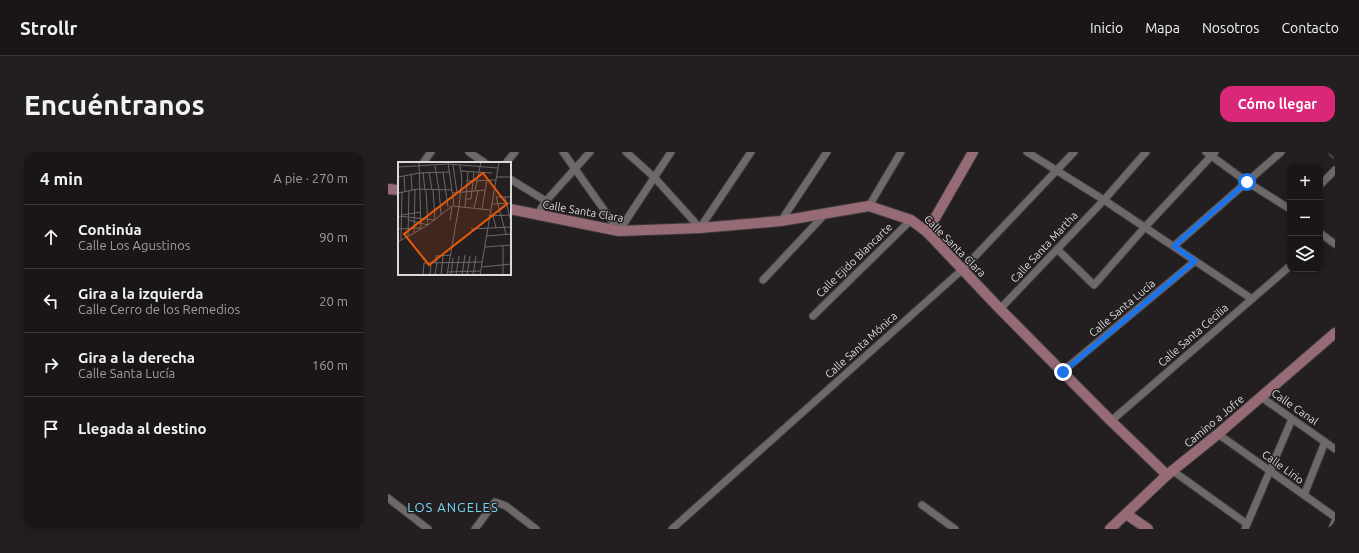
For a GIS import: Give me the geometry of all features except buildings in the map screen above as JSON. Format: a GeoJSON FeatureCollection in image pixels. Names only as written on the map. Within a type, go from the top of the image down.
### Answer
{"type":"FeatureCollection","features":[{"type":"Feature","properties":{"kind":"street"},"geometry":{"type":"LineString","coordinates":[[424,162],[431,152]]}},
{"type":"Feature","properties":{"kind":"street"},"geometry":{"type":"LineString","coordinates":[[468,152],[483,162]]}},
{"type":"Feature","properties":{"kind":"street"},"geometry":{"type":"LineString","coordinates":[[507,162],[515,152]]}},
{"type":"Feature","properties":{"kind":"street"},"geometry":{"type":"LineString","coordinates":[[564,152],[619,231],[671,152]]}},
{"type":"Feature","properties":{"kind":"street"},"geometry":{"type":"LineString","coordinates":[[537,215],[546,201],[590,152]]}},
{"type":"Feature","properties":{"kind":"street"},"geometry":{"type":"LineString","coordinates":[[626,152],[654,177],[700,228],[751,152]]}},
{"type":"Feature","properties":{"kind":"street"},"geometry":{"type":"LineString","coordinates":[[781,221],[827,152]]}},
{"type":"Feature","properties":{"kind":"street"},"geometry":{"type":"LineString","coordinates":[[869,206],[901,152]]}},
{"type":"Feature","properties":{"kind":"street"},"geometry":{"type":"LineString","coordinates":[[927,232],[973,152]]}},
{"type":"Feature","properties":{"kind":"street"},"geometry":{"type":"LineString","coordinates":[[1027,152],[1104,200],[1252,299]]}},
{"type":"Feature","properties":{"kind":"street","name":"Calle Santa Mónica"},"geometry":{"type":"LineString","coordinates":[[672,529],[963,269],[1074,152]]}},
{"type":"Feature","properties":{"kind":"street","name":"Calle Santa Martha"},"geometry":{"type":"LineString","coordinates":[[1000,309],[1104,200],[1146,152]]}},
{"type":"Feature","properties":{"kind":"street"},"geometry":{"type":"LineString","coordinates":[[1174,246],[1281,152]]}},
{"type":"Feature","properties":{"kind":"street"},"geometry":{"type":"LineString","coordinates":[[1332,152],[1335,155]]}},
{"type":"Feature","properties":{"kind":"street"},"geometry":{"type":"LineString","coordinates":[[1057,249],[1094,286],[1210,153],[1247,182],[1287,207]]}},
{"type":"Feature","properties":{"kind":"street"},"geometry":{"type":"LineString","coordinates":[[1323,182],[1335,170]]}},
{"type":"Feature","properties":{"kind":"street"},"geometry":{"type":"LineString","coordinates":[[511,180],[546,201]]}},
{"type":"Feature","properties":{"kind":"street"},"geometry":{"type":"LineString","coordinates":[[388,189],[398,190]]}},
{"type":"Feature","properties":{"kind":"street","name":"Calle Santa Clara"},"geometry":{"type":"LineString","coordinates":[[511,209],[619,231],[700,228],[781,221],[869,206],[911,220],[927,232],[1000,309],[1111,421],[1170,473]]}},
{"type":"Feature","properties":{"kind":"street"},"geometry":{"type":"LineString","coordinates":[[763,280],[826,213]]}},
{"type":"Feature","properties":{"kind":"street","name":"Calle Ejido Blancarte"},"geometry":{"type":"LineString","coordinates":[[813,316],[911,220]]}},
{"type":"Feature","properties":{"kind":"street"},"geometry":{"type":"LineString","coordinates":[[1323,237],[1335,244]]}},
{"type":"Feature","properties":{"kind":"street","name":"Calle Santa Lucía"},"geometry":{"type":"LineString","coordinates":[[1063,372],[1195,261]]}},
{"type":"Feature","properties":{"kind":"street","name":"Calle Santa Cecilia"},"geometry":{"type":"LineString","coordinates":[[1111,421],[1287,269]]}},
{"type":"Feature","properties":{"kind":"street","name":"Camino a Jofre"},"geometry":{"type":"LineString","coordinates":[[1110,529],[1170,473],[1218,434],[1335,333]]}},
{"type":"Feature","properties":{"kind":"street","name":"Calle Canal"},"geometry":{"type":"LineString","coordinates":[[1261,397],[1335,449]]}},
{"type":"Feature","properties":{"kind":"street"},"geometry":{"type":"LineString","coordinates":[[1170,473],[1246,526],[1292,419]]}},
{"type":"Feature","properties":{"kind":"street","name":"Calle Lirio"},"geometry":{"type":"LineString","coordinates":[[1218,434],[1335,517]]}},
{"type":"Feature","properties":{"kind":"street"},"geometry":{"type":"LineString","coordinates":[[1304,495],[1325,442]]}},
{"type":"Feature","properties":{"kind":"street"},"geometry":{"type":"LineString","coordinates":[[388,498],[423,528]]}},
{"type":"Feature","properties":{"kind":"street"},"geometry":{"type":"LineString","coordinates":[[475,529],[495,502],[506,506],[536,529]]}},
{"type":"Feature","properties":{"kind":"street"},"geometry":{"type":"LineString","coordinates":[[922,504],[955,529]]}},
{"type":"Feature","properties":{"kind":"street"},"geometry":{"type":"LineString","coordinates":[[1126,514],[1148,529]]}},
{"type":"Feature","properties":{"kind":"street"},"geometry":{"type":"LineString","coordinates":[[1332,529],[1335,521]]}},
{"type":"Feature","properties":{"kind":"district","name":"LOS ANGELES"},"geometry":{"type":"Point","coordinates":[453,507]}},
{"type":"Feature","properties":{"kind":"route"},"geometry":{"type":"LineString","coordinates":[[1063,372],[1195,261],[1174,246],[1247,182]]}}]}
